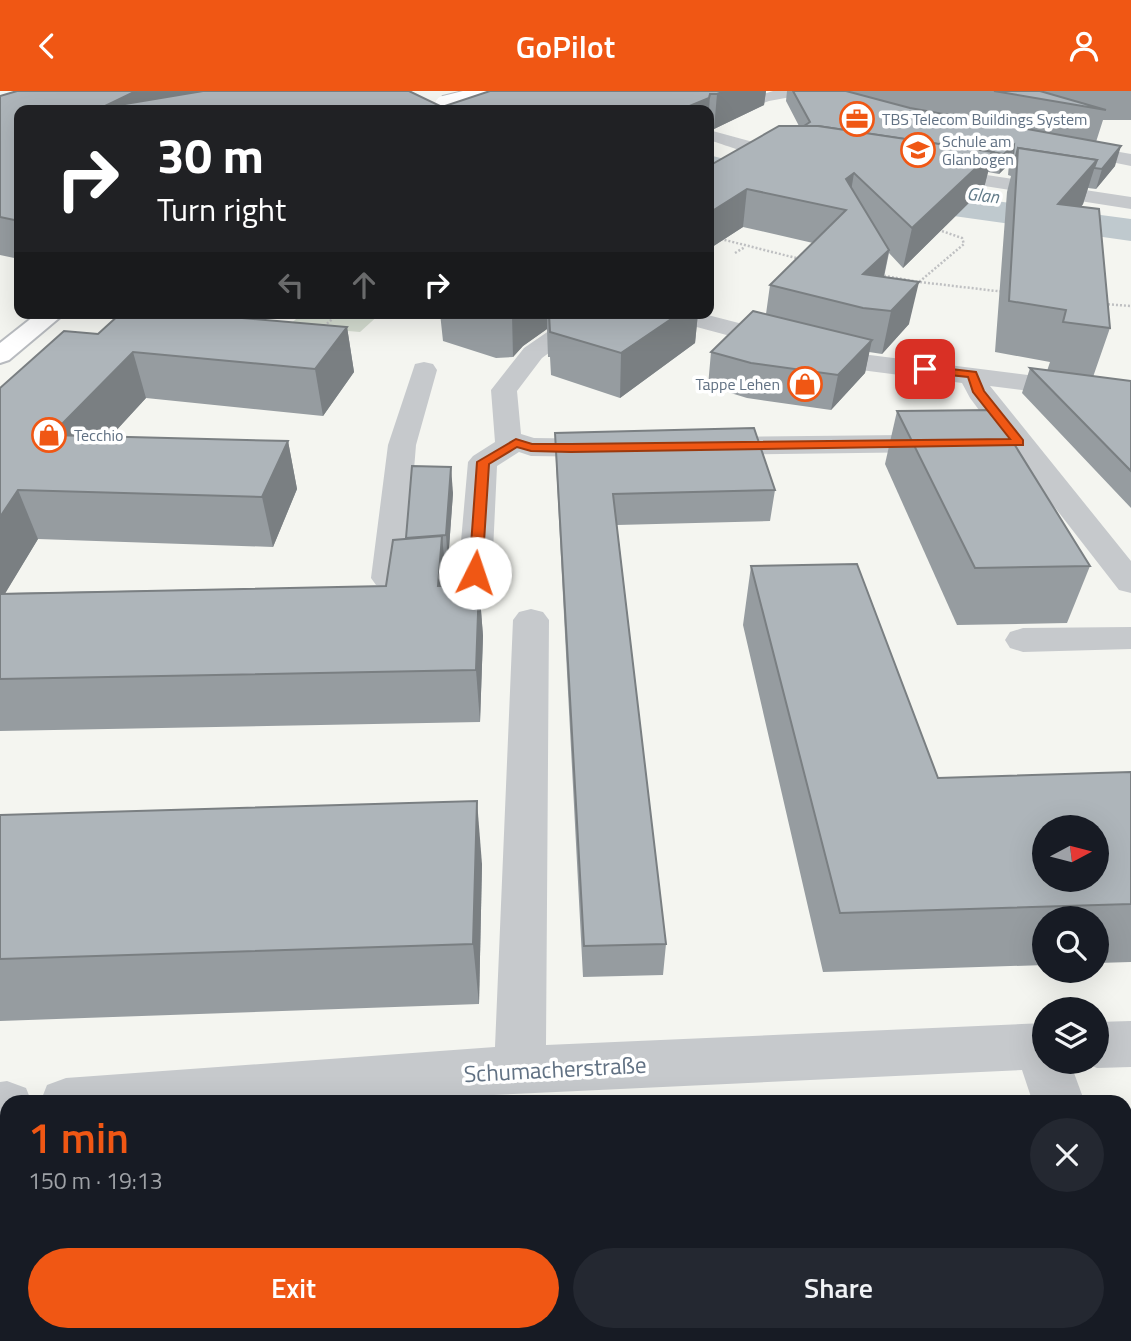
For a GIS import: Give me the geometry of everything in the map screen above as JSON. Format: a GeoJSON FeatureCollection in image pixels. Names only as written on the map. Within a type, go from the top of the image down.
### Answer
{"type":"FeatureCollection","features":[{"type":"Feature","properties":{"kind":"main road"},"geometry":{"type":"LineString","coordinates":[[444,105],[500,91]]}},
{"type":"Feature","properties":{"kind":"main road"},"geometry":{"type":"LineString","coordinates":[[0,355],[45,319]]}},
{"type":"Feature","properties":{"kind":"street"},"geometry":{"type":"LineString","coordinates":[[714,115],[766,97],[809,92]]}},
{"type":"Feature","properties":{"kind":"street"},"geometry":{"type":"LineString","coordinates":[[714,136],[774,153],[813,153]]}},
{"type":"Feature","properties":{"kind":"street"},"geometry":{"type":"LineString","coordinates":[[1055,146],[1131,160]]}},
{"type":"Feature","properties":{"kind":"street"},"geometry":{"type":"LineString","coordinates":[[922,171],[1131,203]]}},
{"type":"Feature","properties":{"kind":"street"},"geometry":{"type":"LineString","coordinates":[[582,319],[533,353],[504,390],[507,439],[531,447],[640,447]]}},
{"type":"Feature","properties":{"kind":"street"},"geometry":{"type":"LineString","coordinates":[[694,319],[853,361],[1131,395]]}},
{"type":"Feature","properties":{"kind":"street"},"geometry":{"type":"LineString","coordinates":[[424,370],[402,445],[388,578],[475,573],[483,462],[516,442]]}},
{"type":"Feature","properties":{"kind":"street"},"geometry":{"type":"LineString","coordinates":[[972,375],[979,392],[1131,583]]}},
{"type":"Feature","properties":{"kind":"street"},"geometry":{"type":"LineString","coordinates":[[681,447],[1019,442]]}},
{"type":"Feature","properties":{"kind":"street"},"geometry":{"type":"LineString","coordinates":[[520,1070],[531,620]]}},
{"type":"Feature","properties":{"kind":"street"},"geometry":{"type":"LineString","coordinates":[[1023,639],[1131,638]]}},
{"type":"Feature","properties":{"kind":"street"},"geometry":{"type":"LineString","coordinates":[[1109,1045],[1131,1044]]}},
{"type":"Feature","properties":{"kind":"street","name":"Schumacherstraße"},"geometry":{"type":"LineString","coordinates":[[254,1095],[381,1090],[520,1070],[1032,1046]]}},
{"type":"Feature","properties":{"kind":"street"},"geometry":{"type":"LineString","coordinates":[[1050,1074],[1057,1095]]}},
{"type":"Feature","properties":{"kind":"path"},"geometry":{"type":"LineString","coordinates":[[916,286],[964,244],[962,238],[930,228]]}},
{"type":"Feature","properties":{"kind":"path"},"geometry":{"type":"LineString","coordinates":[[714,237],[801,260]]}},
{"type":"Feature","properties":{"kind":"path"},"geometry":{"type":"LineString","coordinates":[[735,253],[746,247]]}},
{"type":"Feature","properties":{"kind":"path"},"geometry":{"type":"LineString","coordinates":[[878,275],[1016,293]]}},
{"type":"Feature","properties":{"kind":"path"},"geometry":{"type":"LineString","coordinates":[[1099,303],[1131,306]]}},
{"type":"Feature","properties":{"kind":"path"},"geometry":{"type":"LineString","coordinates":[[320,329],[332,319]]}},
{"type":"Feature","properties":{"kind":"shaded area"},"geometry":{"type":"Polygon","coordinates":[[[714,156],[770,171],[1131,219],[1131,241],[875,205],[714,173],[714,156]]]}},
{"type":"Feature","properties":{"kind":"shaded area"},"geometry":{"type":"Polygon","coordinates":[[[296,319],[374,319],[360,332],[288,326],[296,319]]]}},
{"type":"Feature","properties":{"kind":"building"},"geometry":{"type":"Polygon","coordinates":[[[17,91],[136,91],[107,105],[14,105],[14,220],[0,217],[0,96],[17,91]]]}},
{"type":"Feature","properties":{"kind":"building"},"geometry":{"type":"Polygon","coordinates":[[[203,91],[409,91],[438,105],[119,105],[203,91]]]}},
{"type":"Feature","properties":{"kind":"building"},"geometry":{"type":"Polygon","coordinates":[[[490,91],[725,91],[710,94],[709,98],[692,105],[448,105],[490,91]]]}},
{"type":"Feature","properties":{"kind":"building"},"geometry":{"type":"Polygon","coordinates":[[[793,91],[846,91],[910,108],[1121,146],[1102,169],[1094,168],[1097,160],[1018,148],[1016,156],[1013,156],[1014,145],[1004,154],[804,126],[810,122],[793,91]]]}},
{"type":"Feature","properties":{"kind":"building"},"geometry":{"type":"Polygon","coordinates":[[[994,91],[1040,91],[1106,110],[994,91]]]}},
{"type":"Feature","properties":{"kind":"building"},"geometry":{"type":"Polygon","coordinates":[[[779,126],[818,126],[993,152],[912,228],[854,173],[846,179],[889,250],[863,274],[919,282],[891,311],[863,308],[770,285],[846,210],[747,189],[714,210],[714,163],[779,126]]]}},
{"type":"Feature","properties":{"kind":"building"},"geometry":{"type":"Polygon","coordinates":[[[1018,148],[1097,160],[1058,204],[1099,209],[1110,328],[1063,322],[1066,310],[1009,301],[1018,148]]]}},
{"type":"Feature","properties":{"kind":"building"},"geometry":{"type":"Polygon","coordinates":[[[753,311],[872,340],[838,375],[751,363],[711,352],[753,311]]]}},
{"type":"Feature","properties":{"kind":"building"},"geometry":{"type":"Polygon","coordinates":[[[114,319],[254,319],[347,327],[315,369],[133,352],[51,435],[288,441],[262,497],[18,490],[0,517],[0,388],[64,331],[98,334],[114,319]]]}},
{"type":"Feature","properties":{"kind":"building"},"geometry":{"type":"Polygon","coordinates":[[[549,319],[671,319],[621,353],[550,332],[549,319]]]}},
{"type":"Feature","properties":{"kind":"building"},"geometry":{"type":"Polygon","coordinates":[[[1030,368],[1131,381],[1131,471],[1030,368]]]}},
{"type":"Feature","properties":{"kind":"building"},"geometry":{"type":"Polygon","coordinates":[[[993,410],[1090,566],[975,568],[897,411],[993,410]]]}},
{"type":"Feature","properties":{"kind":"building"},"geometry":{"type":"Polygon","coordinates":[[[754,428],[775,490],[613,494],[666,944],[584,946],[555,433],[754,428]]]}},
{"type":"Feature","properties":{"kind":"building"},"geometry":{"type":"Polygon","coordinates":[[[412,466],[451,467],[446,535],[406,538],[412,466]]]}},
{"type":"Feature","properties":{"kind":"building"},"geometry":{"type":"Polygon","coordinates":[[[442,536],[438,586],[479,585],[476,670],[0,679],[0,594],[386,586],[393,540],[442,536]]]}},
{"type":"Feature","properties":{"kind":"building"},"geometry":{"type":"Polygon","coordinates":[[[857,564],[938,778],[1131,772],[1131,904],[840,913],[751,566],[857,564]]]}},
{"type":"Feature","properties":{"kind":"building"},"geometry":{"type":"Polygon","coordinates":[[[477,801],[473,944],[0,959],[0,815],[477,801]]]}},
{"type":"Feature","properties":{"kind":"place","name":"TBS Telecom Buildings System"},"geometry":{"type":"Point","coordinates":[857,119]}},
{"type":"Feature","properties":{"kind":"place","name":"Schule am Glanbogen"},"geometry":{"type":"Point","coordinates":[918,150]}},
{"type":"Feature","properties":{"kind":"place","name":"Tappe Lehen"},"geometry":{"type":"Point","coordinates":[805,384]}},
{"type":"Feature","properties":{"kind":"place","name":"Tecchio"},"geometry":{"type":"Point","coordinates":[49,435]}},
{"type":"Feature","properties":{"kind":"route"},"geometry":{"type":"LineString","coordinates":[[475,573],[483,462],[516,442],[531,447],[571,448],[1019,442],[979,392],[972,375],[925,369]]}},
{"type":"Feature","properties":{"kind":"water label","name":"Glan"},"geometry":{"type":"Point","coordinates":[983,195]}}]}
